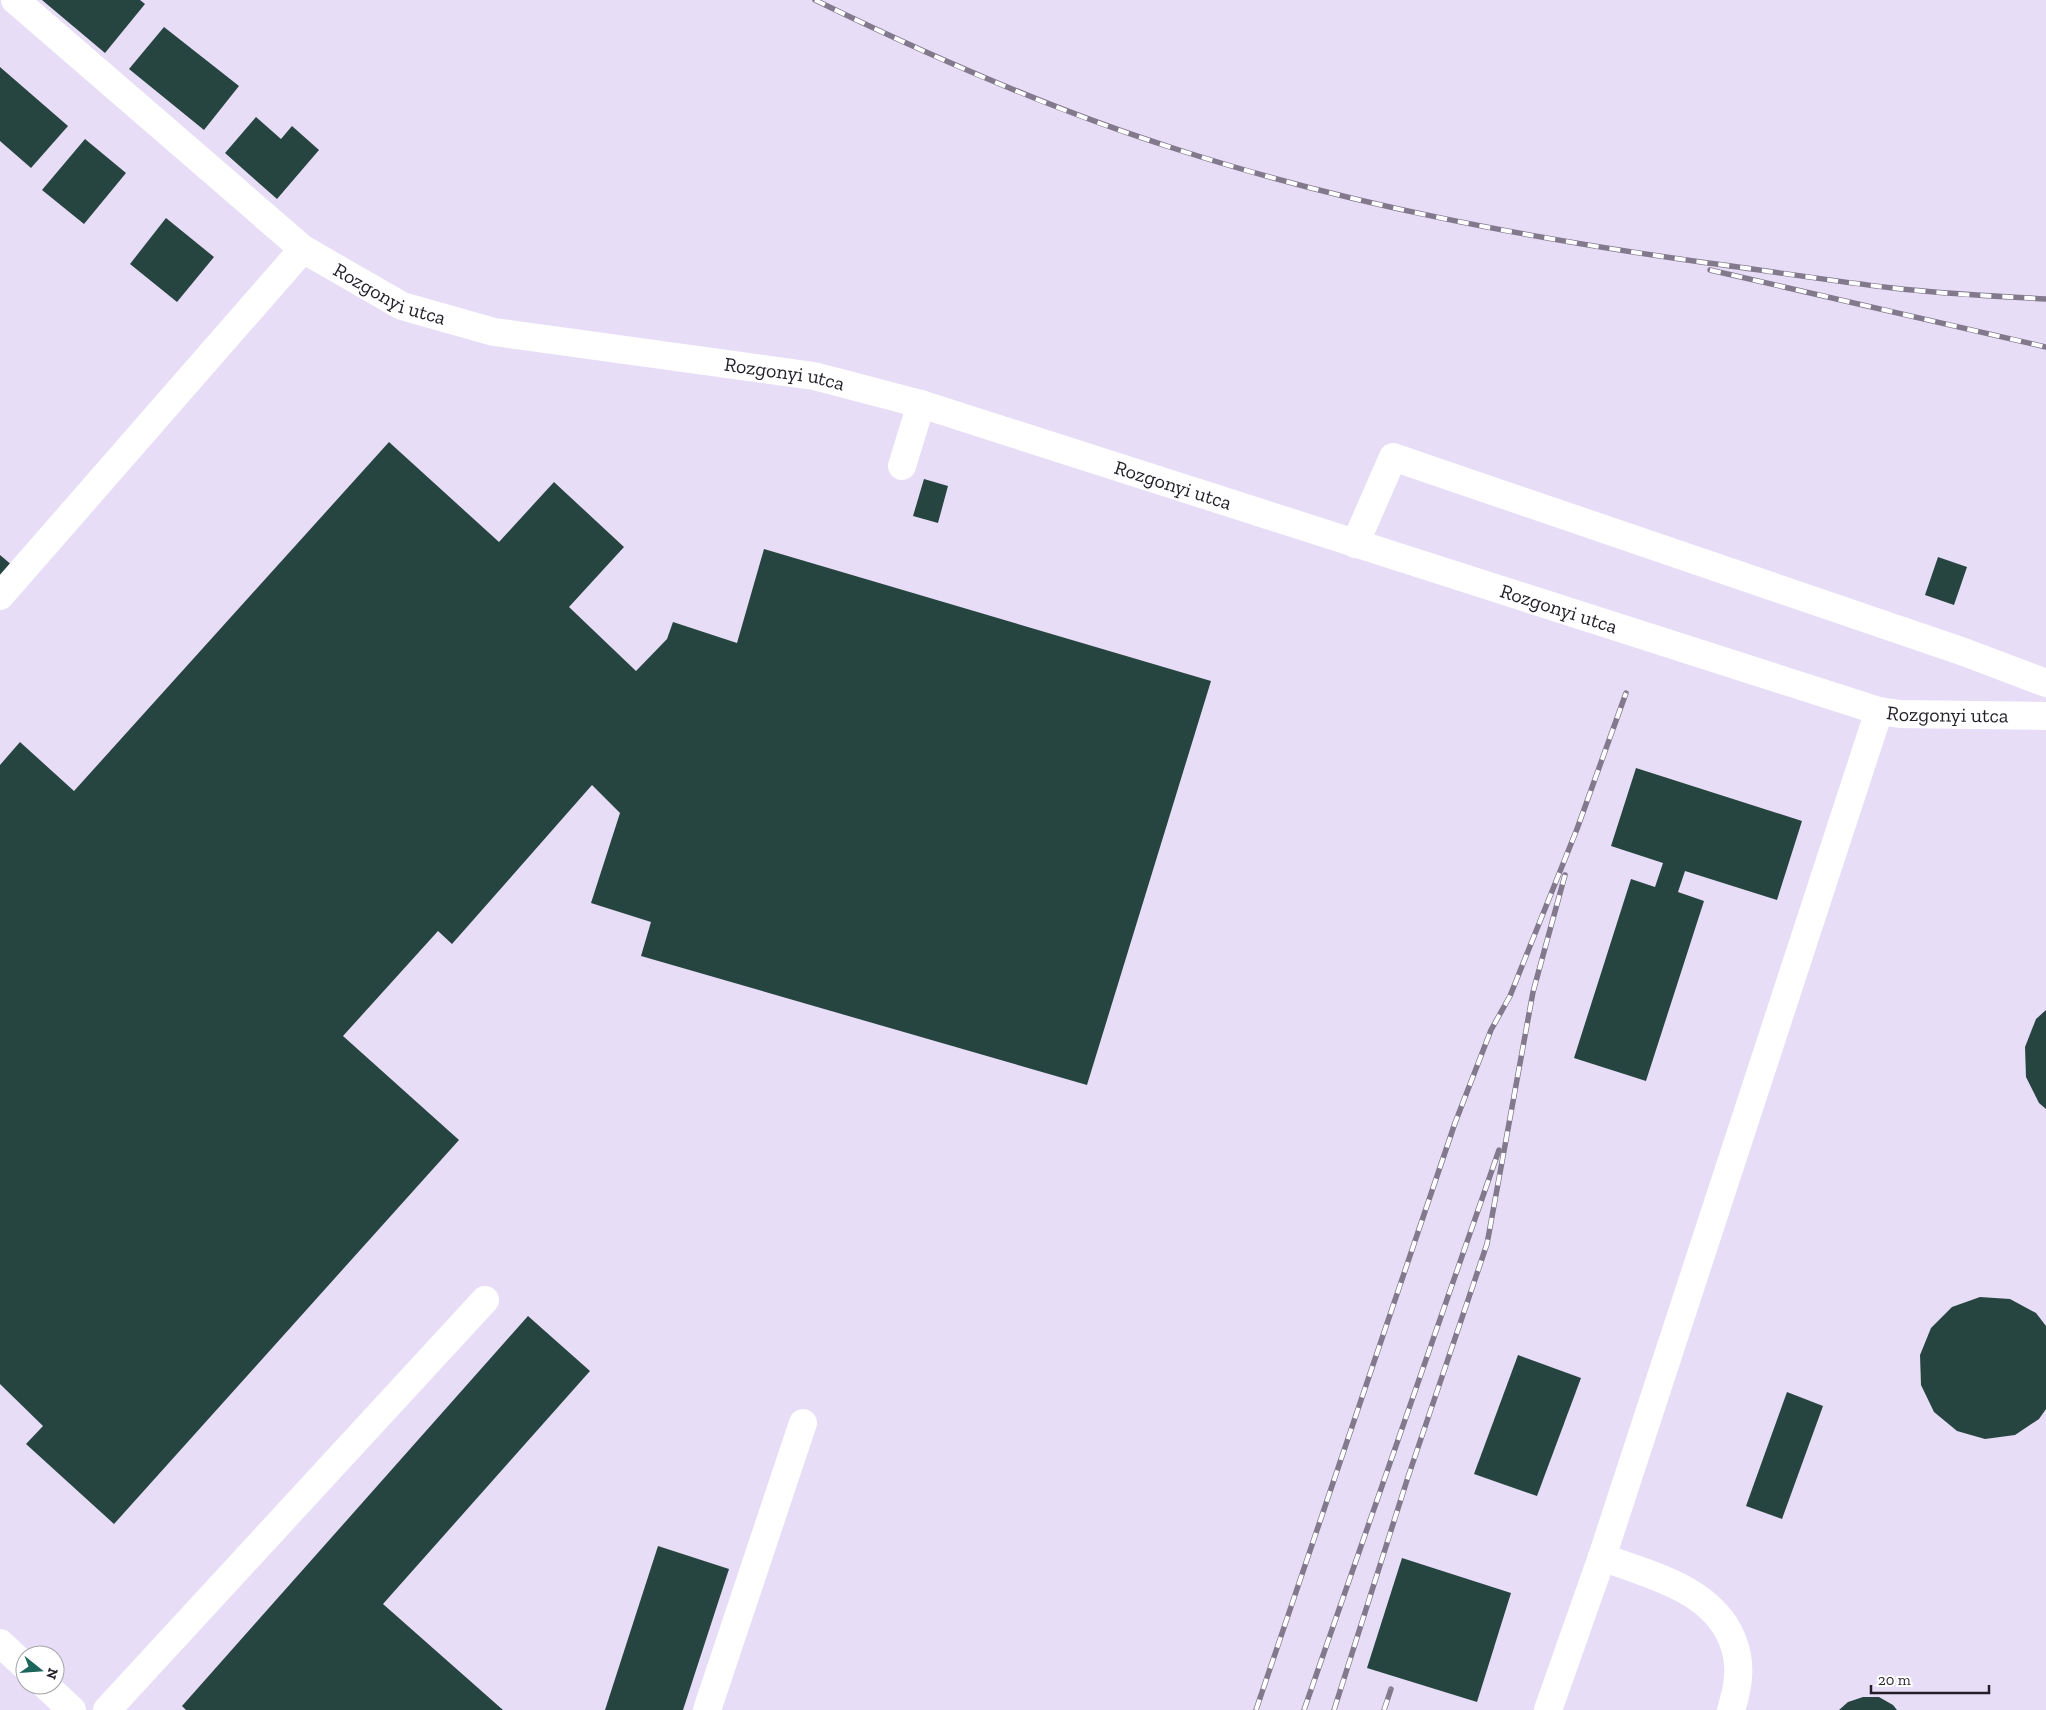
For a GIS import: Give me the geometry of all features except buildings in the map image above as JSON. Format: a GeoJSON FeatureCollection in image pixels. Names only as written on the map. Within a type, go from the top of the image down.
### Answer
{"type":"FeatureCollection","features":[{"type":"Feature","properties":{"kind":"street","name":"Rozgonyi utca"},"geometry":{"type":"LineString","coordinates":[[15,0],[303,249],[402,306],[494,332],[814,376],[921,404],[1879,711],[1900,714],[2046,716]]}},
{"type":"Feature","properties":{"kind":"street"},"geometry":{"type":"LineString","coordinates":[[0,596],[303,249]]}},
{"type":"Feature","properties":{"kind":"street"},"geometry":{"type":"LineString","coordinates":[[902,466],[921,404]]}},
{"type":"Feature","properties":{"kind":"street"},"geometry":{"type":"LineString","coordinates":[[1355,544],[1393,457],[1964,652],[2046,683]]}},
{"type":"Feature","properties":{"kind":"street"},"geometry":{"type":"LineString","coordinates":[[1548,1710],[1602,1557],[1879,711]]}},
{"type":"Feature","properties":{"kind":"street"},"geometry":{"type":"LineString","coordinates":[[106,1710],[485,1300]]}},
{"type":"Feature","properties":{"kind":"street"},"geometry":{"type":"LineString","coordinates":[[706,1710],[803,1423]]}},
{"type":"Feature","properties":{"kind":"street"},"geometry":{"type":"LineString","coordinates":[[1602,1557],[1685,1589],[1716,1611],[1726,1625],[1738,1653],[1740,1676],[1731,1710]]}},
{"type":"Feature","properties":{"kind":"street"},"geometry":{"type":"LineString","coordinates":[[0,1643],[15,1657]]}},
{"type":"Feature","properties":{"kind":"street"},"geometry":{"type":"LineString","coordinates":[[56,1695],[72,1710]]}},
{"type":"Feature","properties":{"kind":"railway"},"geometry":{"type":"LineString","coordinates":[[815,0],[903,42],[1038,100],[1176,149],[1307,187],[1439,218],[1573,243],[1912,290],[2046,299]]}},
{"type":"Feature","properties":{"kind":"railway"},"geometry":{"type":"LineString","coordinates":[[1710,270],[2046,347]]}},
{"type":"Feature","properties":{"kind":"railway"},"geometry":{"type":"LineString","coordinates":[[1256,1710],[1455,1123],[1491,1030],[1510,996],[1577,829],[1626,693]]}},
{"type":"Feature","properties":{"kind":"railway"},"geometry":{"type":"LineString","coordinates":[[1334,1710],[1408,1477],[1487,1244],[1533,992],[1565,875]]}},
{"type":"Feature","properties":{"kind":"railway"},"geometry":{"type":"LineString","coordinates":[[1304,1710],[1499,1150]]}},
{"type":"Feature","properties":{"kind":"railway"},"geometry":{"type":"LineString","coordinates":[[1384,1710],[1391,1689]]}}]}
